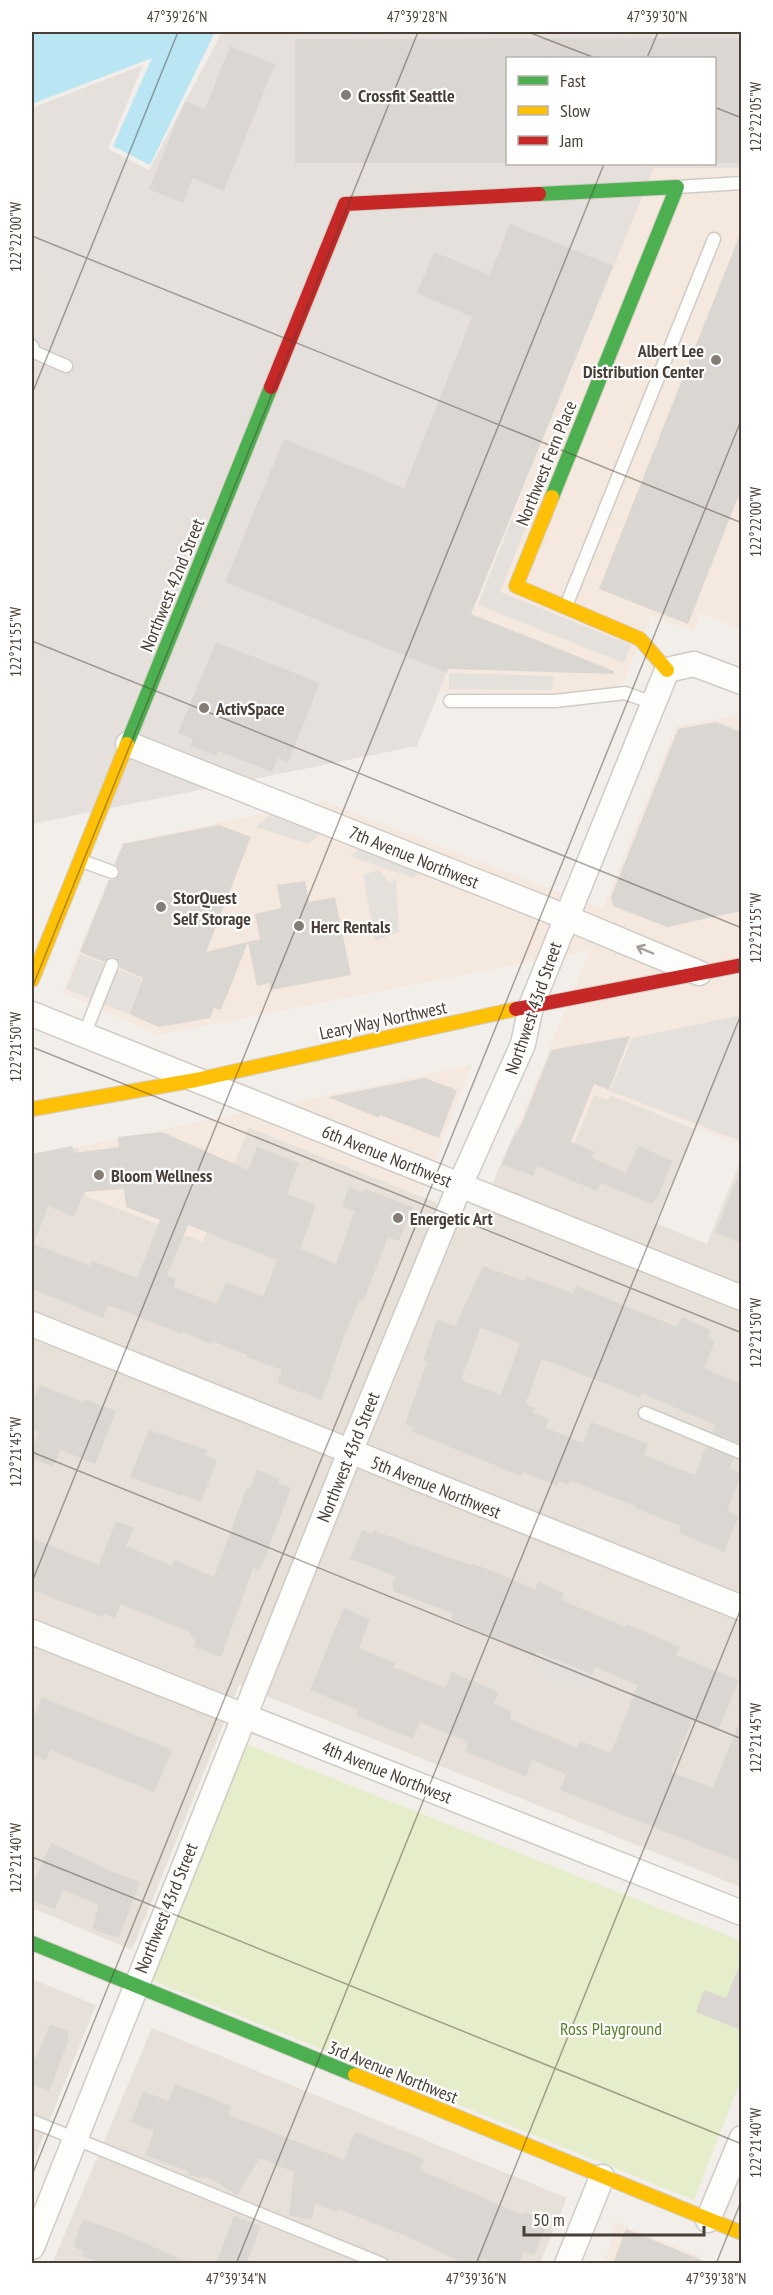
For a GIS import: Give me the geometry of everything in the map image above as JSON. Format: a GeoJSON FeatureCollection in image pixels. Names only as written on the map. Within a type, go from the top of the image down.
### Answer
{"type":"FeatureCollection","features":[{"type":"Feature","properties":{"kind":"street","name":"Northwest 42nd Street"},"geometry":{"type":"LineString","coordinates":[[32,980],[345,204],[677,187]]}},
{"type":"Feature","properties":{"kind":"street","name":"Northwest Fern Place"},"geometry":{"type":"LineString","coordinates":[[565,607],[516,586],[677,187]]}},
{"type":"Feature","properties":{"kind":"street"},"geometry":{"type":"LineString","coordinates":[[565,607],[640,639],[667,669],[694,663],[741,682]]}},
{"type":"Feature","properties":{"kind":"street","name":"Northwest 43rd Street"},"geometry":{"type":"LineString","coordinates":[[32,2247],[74,2137],[350,1452],[460,1185],[523,1044],[531,1006],[667,669]]}},
{"type":"Feature","properties":{"kind":"street","name":"7th Avenue Northwest"},"geometry":{"type":"LineString","coordinates":[[128,744],[566,917],[699,973]]}},
{"type":"Feature","properties":{"kind":"street","name":"Leary Way Northwest"},"geometry":{"type":"LineString","coordinates":[[32,1109],[196,1080],[531,1006],[741,965]]}},
{"type":"Feature","properties":{"kind":"street","name":"6th Avenue Northwest"},"geometry":{"type":"LineString","coordinates":[[32,1014],[741,1298]]}},
{"type":"Feature","properties":{"kind":"street","name":"5th Avenue Northwest"},"geometry":{"type":"LineString","coordinates":[[32,1324],[741,1608]]}},
{"type":"Feature","properties":{"kind":"street","name":"4th Avenue Northwest"},"geometry":{"type":"LineString","coordinates":[[32,1632],[741,1913]]}},
{"type":"Feature","properties":{"kind":"street","name":"3rd Avenue Northwest"},"geometry":{"type":"LineString","coordinates":[[32,1943],[741,2233]]}},
{"type":"Feature","properties":{"kind":"street"},"geometry":{"type":"LineString","coordinates":[[708,2220],[741,2138]]}},
{"type":"Feature","properties":{"kind":"street"},"geometry":{"type":"LineString","coordinates":[[567,2264],[602,2177]]}},
{"type":"Feature","properties":{"kind":"lane"},"geometry":{"type":"LineString","coordinates":[[677,187],[741,183]]}},
{"type":"Feature","properties":{"kind":"lane"},"geometry":{"type":"LineString","coordinates":[[565,607],[714,240]]}},
{"type":"Feature","properties":{"kind":"lane"},"geometry":{"type":"LineString","coordinates":[[32,346],[34,352],[66,366]]}},
{"type":"Feature","properties":{"kind":"lane"},"geometry":{"type":"LineString","coordinates":[[450,701],[555,701],[626,693],[653,703]]}},
{"type":"Feature","properties":{"kind":"lane"},"geometry":{"type":"LineString","coordinates":[[80,860],[112,872]]}},
{"type":"Feature","properties":{"kind":"lane"},"geometry":{"type":"LineString","coordinates":[[84,1035],[112,965]]}},
{"type":"Feature","properties":{"kind":"lane"},"geometry":{"type":"LineString","coordinates":[[645,1413],[741,1453]]}},
{"type":"Feature","properties":{"kind":"lane"},"geometry":{"type":"LineString","coordinates":[[32,2121],[382,2264]]}},
{"type":"Feature","properties":{"kind":"shaded area"},"geometry":{"type":"Polygon","coordinates":[[[222,32],[293,34],[294,32],[741,32],[741,168],[654,168],[417,746],[32,824],[32,108],[143,65],[108,149],[149,170],[222,32]]]}},
{"type":"Feature","properties":{"kind":"shaded area"},"geometry":{"type":"Polygon","coordinates":[[[654,168],[741,168],[741,629],[701,613],[693,631],[651,615],[617,696],[440,692],[654,168]]]}},
{"type":"Feature","properties":{"kind":"shaded area"},"geometry":{"type":"Polygon","coordinates":[[[512,519],[527,525],[500,592],[631,645],[624,663],[478,605],[512,519]]]}},
{"type":"Feature","properties":{"kind":"shaded area"},"geometry":{"type":"Polygon","coordinates":[[[449,673],[553,676],[552,690],[449,689],[449,673]]]}},
{"type":"Feature","properties":{"kind":"shaded area"},"geometry":{"type":"Polygon","coordinates":[[[321,684],[360,700],[364,724],[359,736],[308,716],[321,684]]]}},
{"type":"Feature","properties":{"kind":"shaded area"},"geometry":{"type":"Polygon","coordinates":[[[741,715],[741,1145],[610,1095],[607,1100],[594,1095],[572,1148],[517,1127],[590,950],[158,1035],[62,992],[123,843],[323,801],[603,909],[676,726],[741,715]]]}},
{"type":"Feature","properties":{"kind":"shaded area"},"geometry":{"type":"Polygon","coordinates":[[[270,815],[323,832],[308,844],[256,827],[270,815]]]}},
{"type":"Feature","properties":{"kind":"shaded area"},"geometry":{"type":"Polygon","coordinates":[[[363,846],[426,868],[413,878],[350,856],[363,846]]]}},
{"type":"Feature","properties":{"kind":"shaded area"},"geometry":{"type":"Polygon","coordinates":[[[379,870],[389,883],[396,880],[399,932],[375,941],[363,875],[379,870]]]}},
{"type":"Feature","properties":{"kind":"shaded area"},"geometry":{"type":"Polygon","coordinates":[[[80,954],[142,979],[128,1014],[66,989],[80,954]]]}},
{"type":"Feature","properties":{"kind":"shaded area"},"geometry":{"type":"Polygon","coordinates":[[[741,1015],[741,1141],[610,1091],[632,1038],[741,1015]]]}},
{"type":"Feature","properties":{"kind":"shaded area"},"geometry":{"type":"Polygon","coordinates":[[[472,1065],[421,1196],[249,1127],[203,1242],[86,1196],[78,1147],[472,1065]]]}},
{"type":"Feature","properties":{"kind":"shaded area"},"geometry":{"type":"Polygon","coordinates":[[[594,1094],[610,1095],[695,1129],[655,1223],[707,1244],[741,1159],[741,1887],[239,1685],[132,1950],[32,1908],[32,1157],[78,1147],[86,1196],[203,1242],[248,1127],[477,1219],[517,1127],[572,1148],[594,1094]]]}},
{"type":"Feature","properties":{"kind":"shaded area"},"geometry":{"type":"Polygon","coordinates":[[[544,1655],[595,1675],[588,1695],[536,1676],[544,1655]]]}},
{"type":"Feature","properties":{"kind":"shaded area"},"geometry":{"type":"Polygon","coordinates":[[[32,1979],[96,2005],[32,2164],[32,1979]]]}},
{"type":"Feature","properties":{"kind":"shaded area"},"geometry":{"type":"Polygon","coordinates":[[[152,2028],[567,2198],[540,2263],[52,2264],[152,2028]]]}},
{"type":"Feature","properties":{"kind":"shaded area"},"geometry":{"type":"Polygon","coordinates":[[[612,2221],[700,2256],[698,2263],[603,2264],[613,2238],[612,2221]]]}},
{"type":"Feature","properties":{"kind":"green space","name":"Ross Playground"},"geometry":{"type":"Polygon","coordinates":[[[244,1743],[741,1941],[741,2079],[694,2200],[151,1980],[244,1743]]]}},
{"type":"Feature","properties":{"kind":"water"},"geometry":{"type":"Polygon","coordinates":[[[32,32],[215,32],[150,165],[113,146],[152,58],[32,104],[32,32]]]}},
{"type":"Feature","properties":{"kind":"building"},"geometry":{"type":"Polygon","coordinates":[[[741,38],[741,163],[716,163],[716,57],[506,57],[506,163],[295,163],[295,39],[741,38]]]}},
{"type":"Feature","properties":{"kind":"building"},"geometry":{"type":"Polygon","coordinates":[[[230,46],[275,64],[224,191],[193,178],[183,203],[149,189],[185,101],[205,109],[230,46]]]}},
{"type":"Feature","properties":{"kind":"building"},"geometry":{"type":"Polygon","coordinates":[[[510,224],[613,266],[471,614],[614,671],[614,674],[448,669],[447,673],[225,582],[284,439],[404,488],[472,317],[417,293],[434,252],[490,275],[510,224]]]}},
{"type":"Feature","properties":{"kind":"building","name":"Albert Lee Distribution Center"},"geometry":{"type":"Polygon","coordinates":[[[740,234],[741,490],[688,624],[599,589],[740,234]]]}},
{"type":"Feature","properties":{"kind":"building","name":"ActivSpace"},"geometry":{"type":"Polygon","coordinates":[[[216,642],[320,683],[288,762],[278,758],[272,772],[218,751],[216,756],[190,746],[193,739],[178,733],[216,642]]]}},
{"type":"Feature","properties":{"kind":"building"},"geometry":{"type":"Polygon","coordinates":[[[716,722],[741,732],[741,911],[667,927],[613,906],[611,897],[678,729],[716,722]]]}},
{"type":"Feature","properties":{"kind":"building","name":"StorQuest Self Storage"},"geometry":{"type":"Polygon","coordinates":[[[219,825],[251,837],[206,952],[260,939],[255,914],[281,908],[277,885],[305,881],[309,902],[335,897],[351,975],[271,990],[269,983],[257,986],[248,942],[221,1010],[214,1008],[210,1018],[159,1027],[129,1014],[143,978],[120,968],[120,963],[116,958],[110,957],[104,962],[80,952],[109,880],[114,880],[119,875],[120,870],[115,864],[123,844],[219,825]]]}},
{"type":"Feature","properties":{"kind":"building"},"geometry":{"type":"Polygon","coordinates":[[[630,1036],[609,1090],[594,1084],[571,1142],[595,1152],[592,1158],[626,1173],[638,1146],[673,1161],[653,1204],[601,1183],[597,1191],[537,1166],[533,1176],[502,1164],[515,1134],[517,1135],[551,1050],[630,1036]]]}},
{"type":"Feature","properties":{"kind":"building"},"geometry":{"type":"Polygon","coordinates":[[[424,1078],[457,1090],[439,1138],[380,1115],[379,1118],[328,1097],[424,1078]]]}},
{"type":"Feature","properties":{"kind":"building"},"geometry":{"type":"Polygon","coordinates":[[[162,1132],[248,1170],[257,1147],[299,1163],[287,1194],[316,1205],[300,1249],[336,1264],[355,1211],[342,1206],[349,1187],[364,1192],[365,1189],[413,1207],[399,1241],[388,1237],[364,1299],[359,1302],[343,1339],[321,1400],[277,1383],[282,1370],[212,1341],[211,1344],[183,1332],[182,1334],[108,1305],[103,1318],[32,1289],[32,1154],[72,1146],[74,1153],[119,1147],[118,1137],[162,1132]],[[124,1189],[84,1192],[74,1217],[48,1206],[34,1244],[90,1266],[92,1261],[137,1278],[160,1220],[126,1207],[124,1189]],[[188,1225],[167,1275],[176,1279],[173,1287],[217,1304],[226,1282],[263,1297],[277,1260],[188,1225]]]}},
{"type":"Feature","properties":{"kind":"building"},"geometry":{"type":"Polygon","coordinates":[[[741,1169],[741,1243],[715,1233],[741,1169]]]}},
{"type":"Feature","properties":{"kind":"building"},"geometry":{"type":"Polygon","coordinates":[[[483,1266],[524,1281],[526,1276],[573,1294],[576,1286],[677,1327],[682,1317],[711,1330],[708,1338],[715,1341],[704,1368],[741,1384],[740,1443],[712,1432],[715,1425],[642,1393],[640,1397],[542,1359],[525,1404],[535,1408],[533,1413],[549,1419],[546,1428],[583,1443],[591,1422],[648,1444],[644,1455],[695,1475],[706,1447],[734,1458],[730,1468],[741,1473],[741,1476],[727,1511],[739,1516],[724,1552],[679,1533],[681,1526],[571,1481],[569,1485],[559,1481],[557,1486],[523,1472],[521,1476],[411,1431],[413,1427],[405,1424],[427,1362],[423,1360],[437,1320],[455,1326],[483,1266]],[[480,1328],[461,1380],[501,1395],[520,1343],[480,1328]]]}},
{"type":"Feature","properties":{"kind":"building"},"geometry":{"type":"Polygon","coordinates":[[[40,1385],[84,1403],[85,1399],[116,1411],[95,1464],[61,1450],[53,1467],[32,1458],[32,1451],[39,1432],[32,1429],[32,1402],[40,1385]]]}},
{"type":"Feature","properties":{"kind":"building"},"geometry":{"type":"Polygon","coordinates":[[[149,1430],[208,1450],[205,1455],[217,1460],[202,1500],[182,1494],[182,1496],[130,1477],[149,1430]]]}},
{"type":"Feature","properties":{"kind":"building"},"geometry":{"type":"Polygon","coordinates":[[[257,1470],[280,1479],[278,1483],[291,1488],[259,1570],[253,1568],[221,1657],[193,1647],[196,1638],[189,1635],[189,1632],[121,1604],[115,1618],[104,1614],[103,1617],[32,1590],[32,1538],[99,1565],[116,1521],[134,1528],[126,1546],[172,1566],[174,1560],[214,1577],[247,1487],[250,1488],[257,1470]]]}},
{"type":"Feature","properties":{"kind":"building"},"geometry":{"type":"Polygon","coordinates":[[[362,1530],[372,1534],[374,1531],[471,1565],[472,1563],[535,1589],[538,1582],[564,1593],[561,1600],[626,1627],[627,1624],[680,1647],[676,1655],[739,1680],[718,1730],[692,1720],[671,1772],[713,1788],[741,1718],[741,1862],[560,1790],[566,1774],[532,1760],[526,1776],[465,1751],[468,1742],[420,1722],[413,1739],[356,1715],[359,1710],[310,1690],[344,1608],[370,1619],[359,1648],[395,1663],[393,1667],[445,1688],[452,1672],[499,1692],[494,1704],[511,1711],[510,1719],[577,1748],[580,1741],[611,1753],[638,1685],[595,1667],[592,1674],[537,1652],[535,1656],[452,1620],[452,1613],[393,1591],[394,1587],[391,1586],[395,1576],[350,1559],[362,1530]]]}},
{"type":"Feature","properties":{"kind":"building"},"geometry":{"type":"Polygon","coordinates":[[[42,1697],[172,1750],[154,1792],[50,1750],[46,1760],[32,1754],[32,1722],[42,1697]]]}},
{"type":"Feature","properties":{"kind":"building"},"geometry":{"type":"Polygon","coordinates":[[[51,1843],[110,1871],[140,1882],[119,1938],[92,1929],[99,1905],[63,1890],[55,1909],[32,1900],[32,1885],[51,1843]]]}},
{"type":"Feature","properties":{"kind":"building"},"geometry":{"type":"Polygon","coordinates":[[[741,1961],[741,2030],[696,2012],[704,1990],[726,1998],[741,1961]]]}},
{"type":"Feature","properties":{"kind":"building"},"geometry":{"type":"Polygon","coordinates":[[[50,2024],[69,2031],[67,2038],[69,2039],[49,2091],[32,2084],[32,2056],[36,2058],[50,2024]]]}},
{"type":"Feature","properties":{"kind":"building"},"geometry":{"type":"Polygon","coordinates":[[[175,2084],[231,2106],[228,2115],[344,2160],[355,2132],[424,2159],[420,2170],[523,2215],[524,2212],[548,2221],[534,2255],[524,2251],[519,2264],[498,2264],[483,2258],[480,2264],[465,2264],[406,2236],[338,2209],[337,2212],[315,2203],[312,2219],[289,2216],[294,2172],[260,2158],[237,2195],[211,2179],[188,2175],[188,2171],[145,2155],[154,2131],[131,2122],[143,2091],[168,2101],[175,2084]]]}},
{"type":"Feature","properties":{"kind":"building"},"geometry":{"type":"Polygon","coordinates":[[[234,2216],[261,2226],[246,2264],[216,2264],[234,2216]]]}},
{"type":"Feature","properties":{"kind":"building"},"geometry":{"type":"Polygon","coordinates":[[[83,2219],[192,2264],[105,2264],[81,2255],[83,2251],[73,2247],[83,2219]]]}},
{"type":"Feature","properties":{"kind":"building"},"geometry":{"type":"Polygon","coordinates":[[[626,2229],[709,2263],[709,2264],[613,2264],[626,2229]]]}},
{"type":"Feature","properties":{"kind":"traffic: fast"},"geometry":{"type":"LineString","coordinates":[[539,194],[677,187],[552,497]]}},
{"type":"Feature","properties":{"kind":"traffic: fast"},"geometry":{"type":"LineString","coordinates":[[127,744],[271,387]]}},
{"type":"Feature","properties":{"kind":"traffic: fast"},"geometry":{"type":"LineString","coordinates":[[32,1943],[355,2075]]}},
{"type":"Feature","properties":{"kind":"traffic: slow"},"geometry":{"type":"LineString","coordinates":[[552,497],[516,586],[640,639],[667,670]]}},
{"type":"Feature","properties":{"kind":"traffic: slow"},"geometry":{"type":"LineString","coordinates":[[32,980],[127,744]]}},
{"type":"Feature","properties":{"kind":"traffic: slow"},"geometry":{"type":"LineString","coordinates":[[32,1109],[196,1080],[516,1009]]}},
{"type":"Feature","properties":{"kind":"traffic: slow"},"geometry":{"type":"LineString","coordinates":[[355,2075],[742,2233]]}},
{"type":"Feature","properties":{"kind":"traffic: jam"},"geometry":{"type":"LineString","coordinates":[[271,387],[345,204],[539,194]]}},
{"type":"Feature","properties":{"kind":"traffic: jam"},"geometry":{"type":"LineString","coordinates":[[516,1009],[742,965]]}},
{"type":"Feature","properties":{"kind":"place","name":"Crossfit Seattle"},"geometry":{"type":"Point","coordinates":[346,95]}},
{"type":"Feature","properties":{"kind":"place","name":"Albert Lee Distribution Center"},"geometry":{"type":"Point","coordinates":[716,360]}},
{"type":"Feature","properties":{"kind":"place","name":"ActivSpace"},"geometry":{"type":"Point","coordinates":[204,708]}},
{"type":"Feature","properties":{"kind":"place","name":"StorQuest Self Storage"},"geometry":{"type":"Point","coordinates":[161,907]}},
{"type":"Feature","properties":{"kind":"place","name":"Herc Rentals"},"geometry":{"type":"Point","coordinates":[299,926]}},
{"type":"Feature","properties":{"kind":"place","name":"Bloom Wellness"},"geometry":{"type":"Point","coordinates":[99,1175]}},
{"type":"Feature","properties":{"kind":"place","name":"Energetic Art"},"geometry":{"type":"Point","coordinates":[398,1218]}}]}
